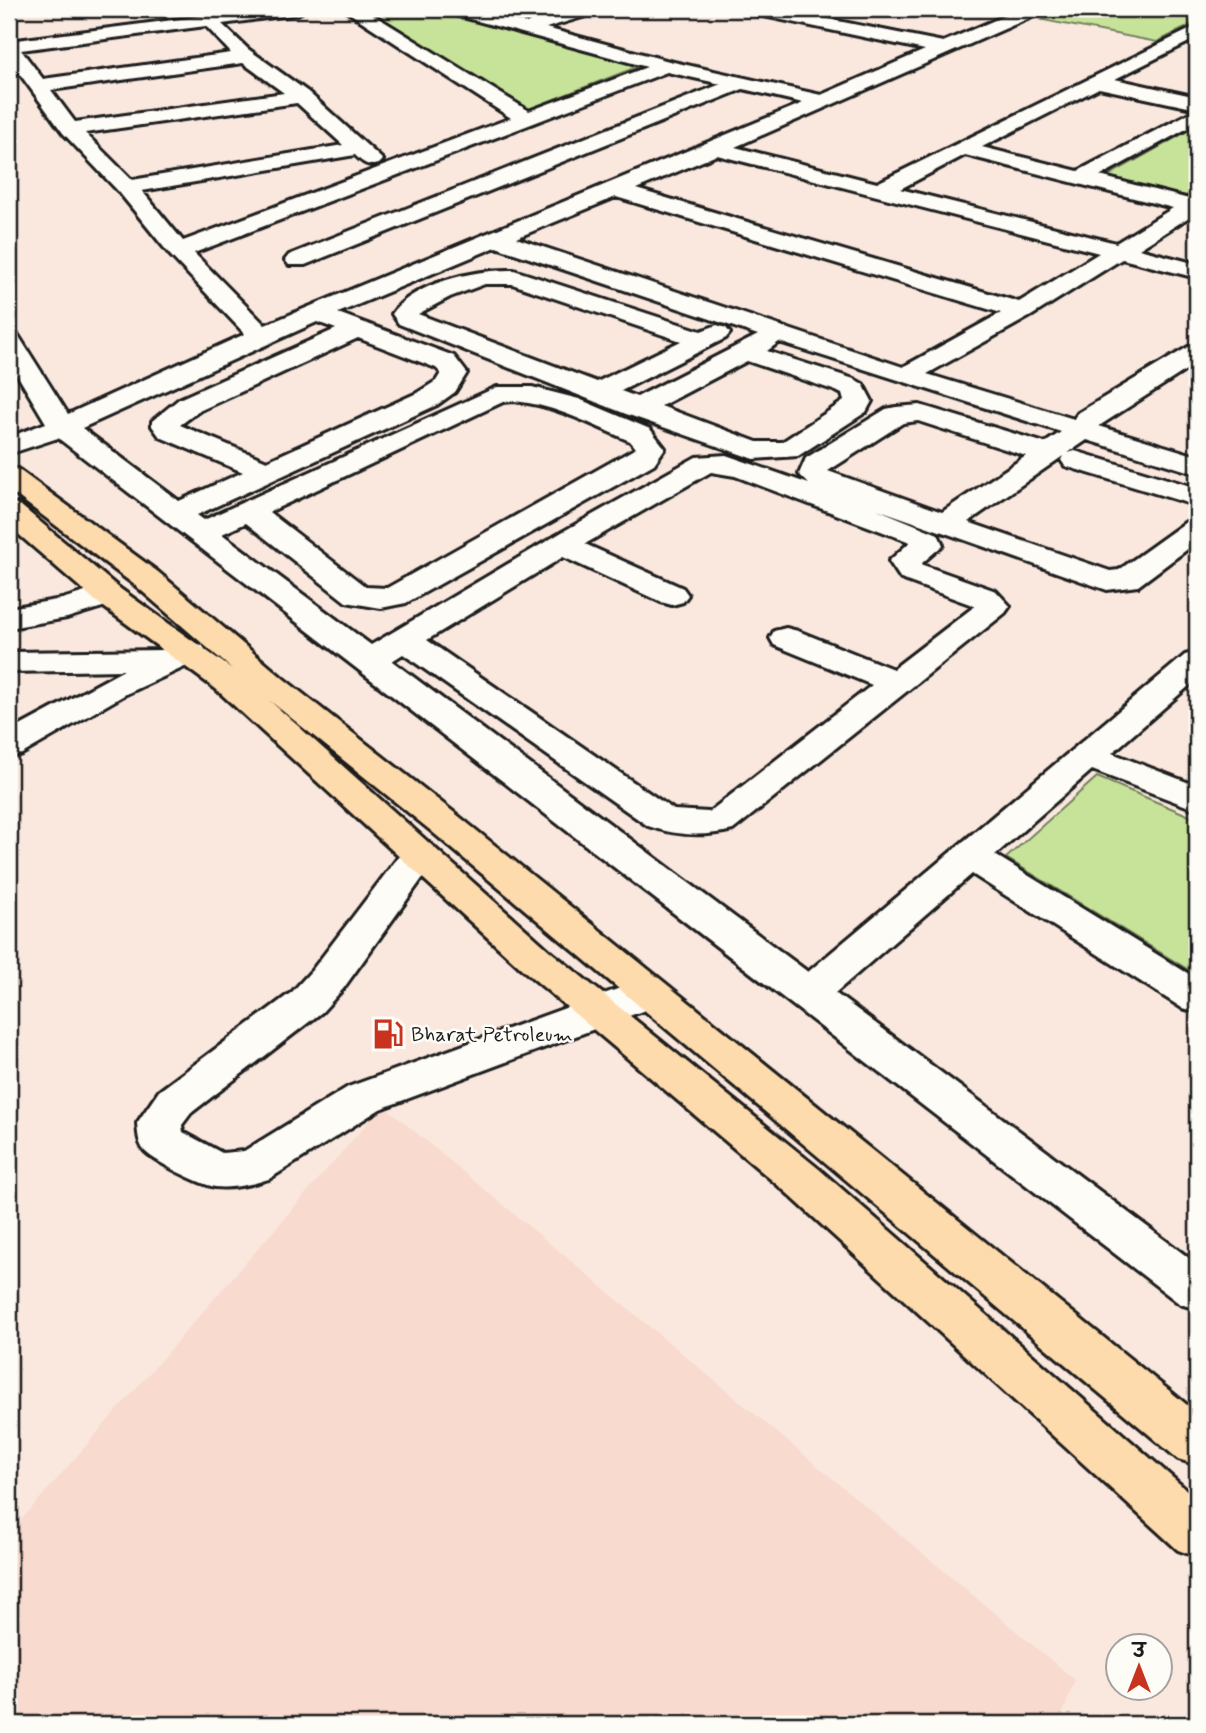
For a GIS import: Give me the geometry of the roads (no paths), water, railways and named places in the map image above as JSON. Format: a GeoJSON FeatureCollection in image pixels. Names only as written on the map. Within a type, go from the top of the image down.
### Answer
{"type":"FeatureCollection","features":[{"type":"Feature","properties":{"kind":"highway"},"geometry":{"type":"LineString","coordinates":[[9,476],[147,579],[272,686],[443,822],[1197,1443]]}},
{"type":"Feature","properties":{"kind":"highway"},"geometry":{"type":"LineString","coordinates":[[9,511],[183,656],[238,690],[536,960],[803,1181],[1197,1533]]}},
{"type":"Feature","properties":{"kind":"street"},"geometry":{"type":"LineString","coordinates":[[261,336],[179,251],[127,187],[70,129],[9,46],[298,9]]}},
{"type":"Feature","properties":{"kind":"street"},"geometry":{"type":"LineString","coordinates":[[352,9],[527,119]]}},
{"type":"Feature","properties":{"kind":"street"},"geometry":{"type":"LineString","coordinates":[[454,9],[666,66],[821,101]]}},
{"type":"Feature","properties":{"kind":"street"},"geometry":{"type":"LineString","coordinates":[[524,29],[590,9]]}},
{"type":"Feature","properties":{"kind":"street"},"geometry":{"type":"LineString","coordinates":[[9,446],[62,427],[261,336],[715,148],[1035,9]]}},
{"type":"Feature","properties":{"kind":"street"},"geometry":{"type":"LineString","coordinates":[[154,10],[171,25]]}},
{"type":"Feature","properties":{"kind":"street"},"geometry":{"type":"LineString","coordinates":[[763,10],[943,48]]}},
{"type":"Feature","properties":{"kind":"street"},"geometry":{"type":"LineString","coordinates":[[210,20],[217,31],[246,57],[301,96],[387,173]]}},
{"type":"Feature","properties":{"kind":"street"},"geometry":{"type":"LineString","coordinates":[[880,190],[1197,31]]}},
{"type":"Feature","properties":{"kind":"street"},"geometry":{"type":"LineString","coordinates":[[1154,52],[1186,59]]}},
{"type":"Feature","properties":{"kind":"street"},"geometry":{"type":"LineString","coordinates":[[37,86],[246,57]]}},
{"type":"Feature","properties":{"kind":"street"},"geometry":{"type":"LineString","coordinates":[[179,251],[666,66]]}},
{"type":"Feature","properties":{"kind":"street"},"geometry":{"type":"LineString","coordinates":[[1096,81],[1197,103]]}},
{"type":"Feature","properties":{"kind":"street"},"geometry":{"type":"LineString","coordinates":[[297,260],[741,83]]}},
{"type":"Feature","properties":{"kind":"street"},"geometry":{"type":"LineString","coordinates":[[70,129],[301,96]]}},
{"type":"Feature","properties":{"kind":"street"},"geometry":{"type":"LineString","coordinates":[[1081,178],[1197,115]]}},
{"type":"Feature","properties":{"kind":"street"},"geometry":{"type":"LineString","coordinates":[[715,148],[1197,271]]}},
{"type":"Feature","properties":{"kind":"street"},"geometry":{"type":"LineString","coordinates":[[961,148],[1195,204]]}},
{"type":"Feature","properties":{"kind":"street"},"geometry":{"type":"LineString","coordinates":[[127,187],[359,149]]}},
{"type":"Feature","properties":{"kind":"street"},"geometry":{"type":"LineString","coordinates":[[614,190],[1022,311]]}},
{"type":"Feature","properties":{"kind":"street"},"geometry":{"type":"LineString","coordinates":[[905,376],[1022,311],[1195,204]]}},
{"type":"Feature","properties":{"kind":"street"},"geometry":{"type":"LineString","coordinates":[[495,239],[905,376],[1197,465]]}},
{"type":"Feature","properties":{"kind":"street"},"geometry":{"type":"LineString","coordinates":[[703,340],[513,277],[474,280],[412,306],[404,314],[408,319],[754,451],[777,452],[794,446],[856,406],[859,401],[854,390],[845,386],[745,352]]}},
{"type":"Feature","properties":{"kind":"street"},"geometry":{"type":"LineString","coordinates":[[187,523],[266,471],[427,399],[446,386],[454,373],[445,362],[316,313]]}},
{"type":"Feature","properties":{"kind":"street"},"geometry":{"type":"LineString","coordinates":[[598,392],[741,321]]}},
{"type":"Feature","properties":{"kind":"street"},"geometry":{"type":"LineString","coordinates":[[266,471],[170,431],[166,421],[189,405],[357,329]]}},
{"type":"Feature","properties":{"kind":"street"},"geometry":{"type":"LineString","coordinates":[[636,408],[780,334]]}},
{"type":"Feature","properties":{"kind":"street"},"geometry":{"type":"LineString","coordinates":[[9,340],[62,427],[1197,1290]]}},
{"type":"Feature","properties":{"kind":"street"},"geometry":{"type":"LineString","coordinates":[[1094,433],[1088,419],[1197,352]]}},
{"type":"Feature","properties":{"kind":"street"},"geometry":{"type":"LineString","coordinates":[[187,523],[249,511],[497,395],[507,393],[533,393],[640,435],[651,448],[644,458],[633,465],[395,596],[382,598],[357,595],[249,511]]}},
{"type":"Feature","properties":{"kind":"street"},"geometry":{"type":"LineString","coordinates":[[1047,453],[908,412],[896,415],[814,467],[813,474],[823,480],[1096,579],[1127,579],[1197,528]]}},
{"type":"Feature","properties":{"kind":"street"},"geometry":{"type":"LineString","coordinates":[[952,526],[1047,453],[1094,433]]}},
{"type":"Feature","properties":{"kind":"street"},"geometry":{"type":"LineString","coordinates":[[952,526],[1075,460],[1094,433]]}},
{"type":"Feature","properties":{"kind":"street"},"geometry":{"type":"LineString","coordinates":[[1075,460],[1197,497]]}},
{"type":"Feature","properties":{"kind":"street"},"geometry":{"type":"LineString","coordinates":[[369,662],[405,640],[562,545],[698,465],[713,463],[745,470],[920,536],[927,540],[928,545],[905,561],[906,567],[912,572],[985,598],[994,606],[720,822],[689,825],[674,823],[662,817],[405,640]]}},
{"type":"Feature","properties":{"kind":"street"},"geometry":{"type":"LineString","coordinates":[[562,545],[672,595]]}},
{"type":"Feature","properties":{"kind":"street"},"geometry":{"type":"LineString","coordinates":[[9,618],[56,611],[108,595]]}},
{"type":"Feature","properties":{"kind":"street"},"geometry":{"type":"LineString","coordinates":[[786,638],[897,683]]}},
{"type":"Feature","properties":{"kind":"street"},"geometry":{"type":"LineString","coordinates":[[9,662],[183,656]]}},
{"type":"Feature","properties":{"kind":"street"},"geometry":{"type":"LineString","coordinates":[[9,746],[114,687],[183,656]]}},
{"type":"Feature","properties":{"kind":"street"},"geometry":{"type":"LineString","coordinates":[[807,995],[1197,662]]}},
{"type":"Feature","properties":{"kind":"street"},"geometry":{"type":"LineString","coordinates":[[1088,756],[1197,799]]}},
{"type":"Feature","properties":{"kind":"street"},"geometry":{"type":"LineString","coordinates":[[420,855],[328,979],[307,1002],[175,1102],[159,1123],[161,1141],[216,1170],[253,1167],[364,1098],[649,993]]}},
{"type":"Feature","properties":{"kind":"street"},"geometry":{"type":"LineString","coordinates":[[970,856],[1197,998]]}},
{"type":"Feature","properties":{"kind":"place","name":"Bharat Petroleum"},"geometry":{"type":"Point","coordinates":[388,1034]}}]}
